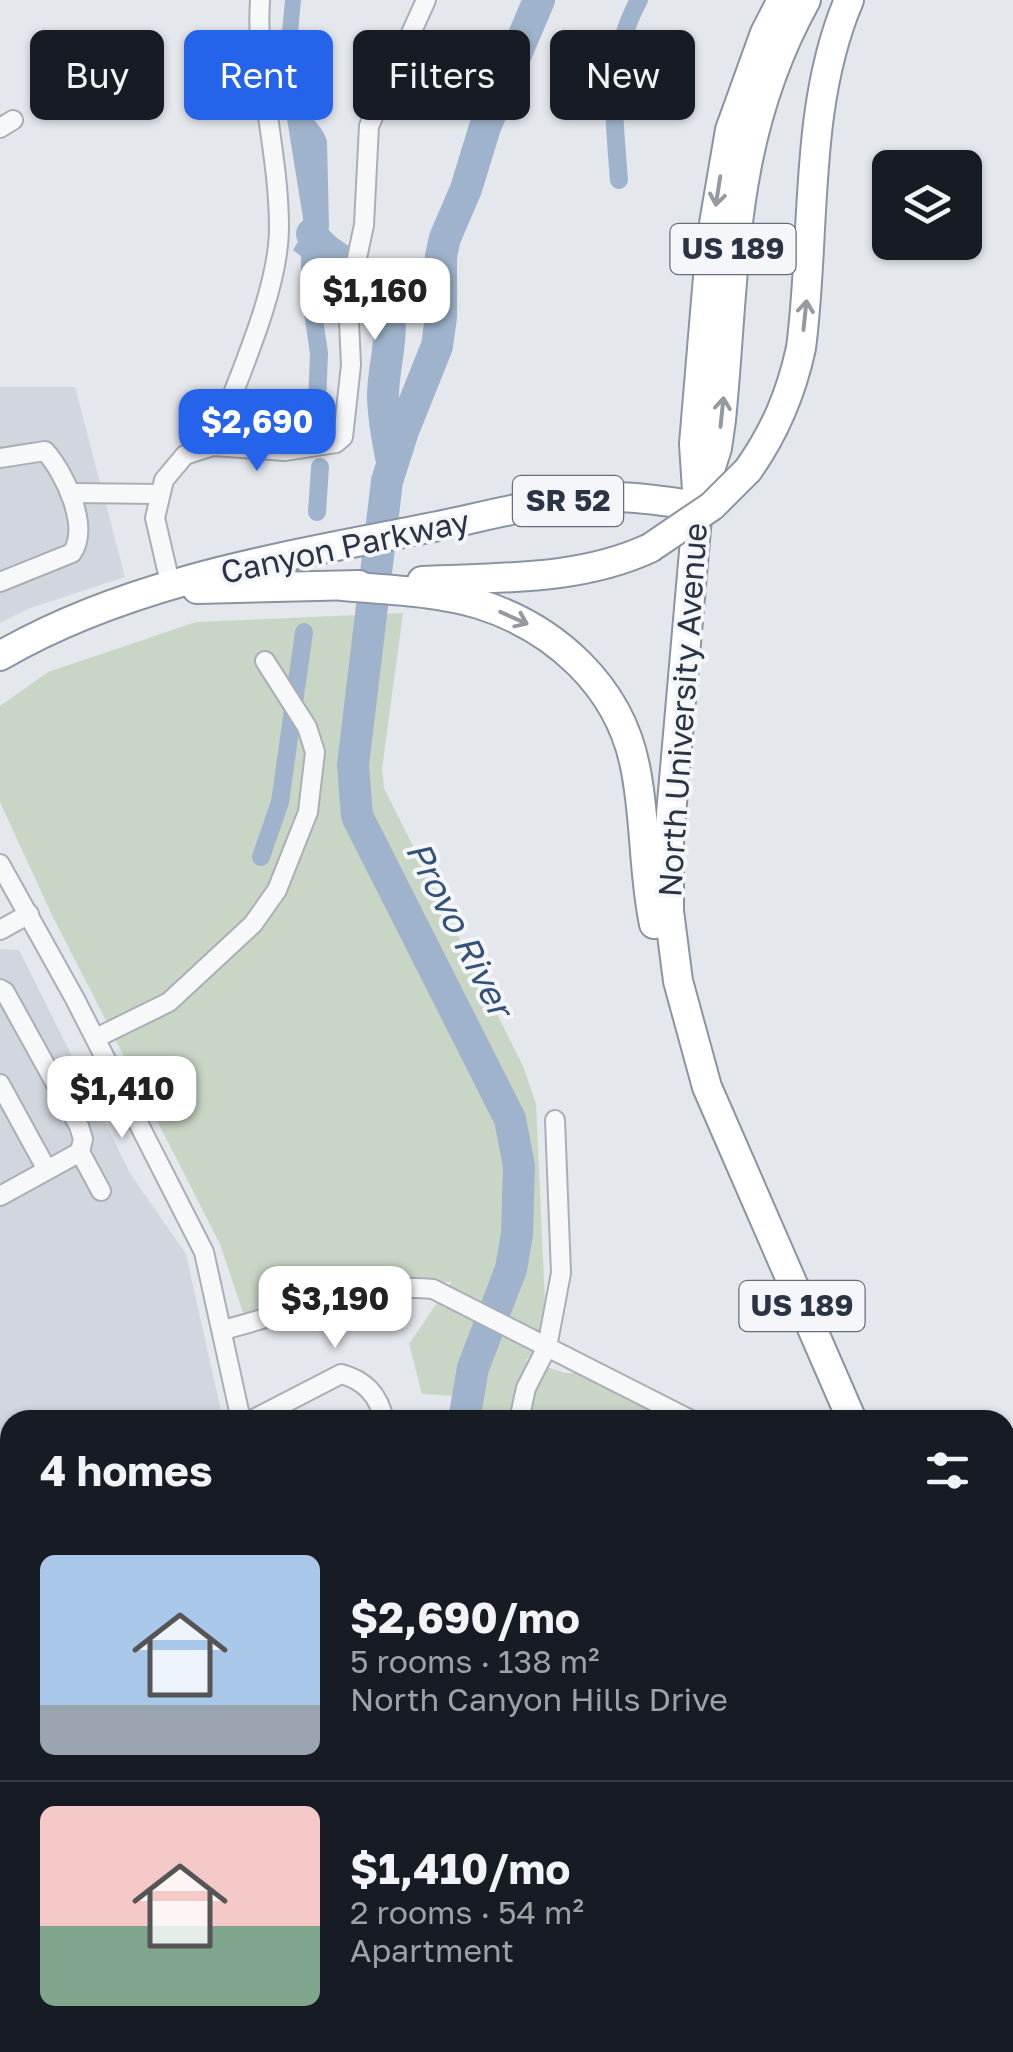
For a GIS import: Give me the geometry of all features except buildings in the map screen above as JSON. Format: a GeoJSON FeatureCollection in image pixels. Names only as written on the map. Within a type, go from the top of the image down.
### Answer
{"type":"FeatureCollection","features":[{"type":"Feature","properties":{"kind":"highway","name":"US 189"},"geometry":{"type":"LineString","coordinates":[[698,506],[694,444],[718,194],[739,99],[782,0]]}},
{"type":"Feature","properties":{"kind":"highway","name":"US 189"},"geometry":{"type":"LineString","coordinates":[[698,506],[717,448],[721,420],[744,168],[770,75],[806,0]]}},
{"type":"Feature","properties":{"kind":"highway"},"geometry":{"type":"LineString","coordinates":[[421,587],[587,570],[615,563],[650,548],[692,522],[748,470],[777,424],[798,362],[806,313],[822,101],[833,44],[849,0]]}},
{"type":"Feature","properties":{"kind":"highway","name":"Canyon Parkway"},"geometry":{"type":"LineString","coordinates":[[0,656],[56,627],[171,587],[338,546],[584,499],[648,498],[698,506]]}},
{"type":"Feature","properties":{"kind":"highway","name":"North University Avenue"},"geometry":{"type":"LineString","coordinates":[[698,506],[669,837],[669,911],[678,981],[715,1108],[848,1410]]}},
{"type":"Feature","properties":{"kind":"highway","name":"Canyon Parkway"},"geometry":{"type":"LineString","coordinates":[[171,587],[421,587]]}},
{"type":"Feature","properties":{"kind":"highway"},"geometry":{"type":"LineString","coordinates":[[421,587],[527,624],[573,657],[603,689],[619,718],[634,761],[651,907],[661,946],[678,981]]}},
{"type":"Feature","properties":{"kind":"street"},"geometry":{"type":"LineString","coordinates":[[213,446],[270,286],[278,247],[273,145],[259,46],[260,0]]}},
{"type":"Feature","properties":{"kind":"street"},"geometry":{"type":"LineString","coordinates":[[171,587],[156,526],[160,494],[176,462],[199,448],[213,446],[284,450],[342,440],[352,365],[348,308],[361,250],[369,126],[426,0]]}},
{"type":"Feature","properties":{"kind":"street"},"geometry":{"type":"LineString","coordinates":[[0,458],[45,452],[56,463],[70,493],[81,535],[72,554],[0,582]]}},
{"type":"Feature","properties":{"kind":"street"},"geometry":{"type":"LineString","coordinates":[[70,493],[160,494]]}},
{"type":"Feature","properties":{"kind":"street"},"geometry":{"type":"LineString","coordinates":[[96,1038],[169,1002],[253,924],[277,890],[312,798],[316,752],[307,727],[264,661]]}},
{"type":"Feature","properties":{"kind":"street"},"geometry":{"type":"LineString","coordinates":[[0,864],[96,1038],[204,1252],[239,1410]]}},
{"type":"Feature","properties":{"kind":"street"},"geometry":{"type":"LineString","coordinates":[[0,930],[29,914]]}},
{"type":"Feature","properties":{"kind":"street"},"geometry":{"type":"LineString","coordinates":[[0,989],[79,1126],[84,1139],[80,1152],[100,1192]]}},
{"type":"Feature","properties":{"kind":"street"},"geometry":{"type":"LineString","coordinates":[[0,1084],[47,1170]]}},
{"type":"Feature","properties":{"kind":"street"},"geometry":{"type":"LineString","coordinates":[[521,1410],[526,1388],[546,1347],[561,1273],[555,1120]]}},
{"type":"Feature","properties":{"kind":"street"},"geometry":{"type":"LineString","coordinates":[[2,1190],[80,1152]]}},
{"type":"Feature","properties":{"kind":"street"},"geometry":{"type":"LineString","coordinates":[[223,1330],[351,1295],[433,1289],[672,1410]]}},
{"type":"Feature","properties":{"kind":"street"},"geometry":{"type":"LineString","coordinates":[[271,1410],[341,1374],[360,1379],[382,1410]]}},
{"type":"Feature","properties":{"kind":"shaded area"},"geometry":{"type":"Polygon","coordinates":[[[0,387],[75,387],[125,577],[30,608],[0,623],[0,387]]]}},
{"type":"Feature","properties":{"kind":"shaded area"},"geometry":{"type":"Polygon","coordinates":[[[0,949],[19,950],[131,1175],[186,1254],[221,1410],[0,1410],[0,949]]]}},
{"type":"Feature","properties":{"kind":"green space"},"geometry":{"type":"Polygon","coordinates":[[[403,613],[382,769],[384,788],[523,1066],[536,1104],[547,1347],[525,1360],[576,1373],[648,1410],[454,1410],[454,1396],[422,1394],[409,1344],[452,1281],[247,1324],[220,1244],[51,913],[0,802],[0,706],[48,672],[196,622],[403,613]]]}},
{"type":"Feature","properties":{"kind":"water"},"geometry":{"type":"Polygon","coordinates":[[[285,0],[301,0],[299,30],[282,30],[285,0]]]}},
{"type":"Feature","properties":{"kind":"water"},"geometry":{"type":"Polygon","coordinates":[[[287,120],[315,120],[327,141],[329,227],[317,269],[304,275],[302,257],[293,250],[303,233],[287,120]]]}},
{"type":"Feature","properties":{"kind":"waterway","name":"Provo River"},"geometry":{"type":"LineString","coordinates":[[466,1410],[473,1368],[511,1269],[517,1234],[519,1166],[510,1119],[357,816],[353,765],[387,481],[437,346],[445,238],[466,189],[485,127],[539,0]]}},
{"type":"Feature","properties":{"kind":"waterway"},"geometry":{"type":"LineString","coordinates":[[619,180],[614,110],[617,66],[628,22],[639,0]]}},
{"type":"Feature","properties":{"kind":"waterway","name":"Provo River"},"geometry":{"type":"LineString","coordinates":[[312,234],[327,250],[374,284],[387,305],[390,330],[383,403],[391,457]]}},
{"type":"Feature","properties":{"kind":"waterway"},"geometry":{"type":"LineString","coordinates":[[310,253],[310,293],[319,353],[316,432]]}},
{"type":"Feature","properties":{"kind":"waterway"},"geometry":{"type":"LineString","coordinates":[[317,512],[320,467]]}},
{"type":"Feature","properties":{"kind":"waterway"},"geometry":{"type":"LineString","coordinates":[[261,857],[280,802],[304,632]]}}]}
